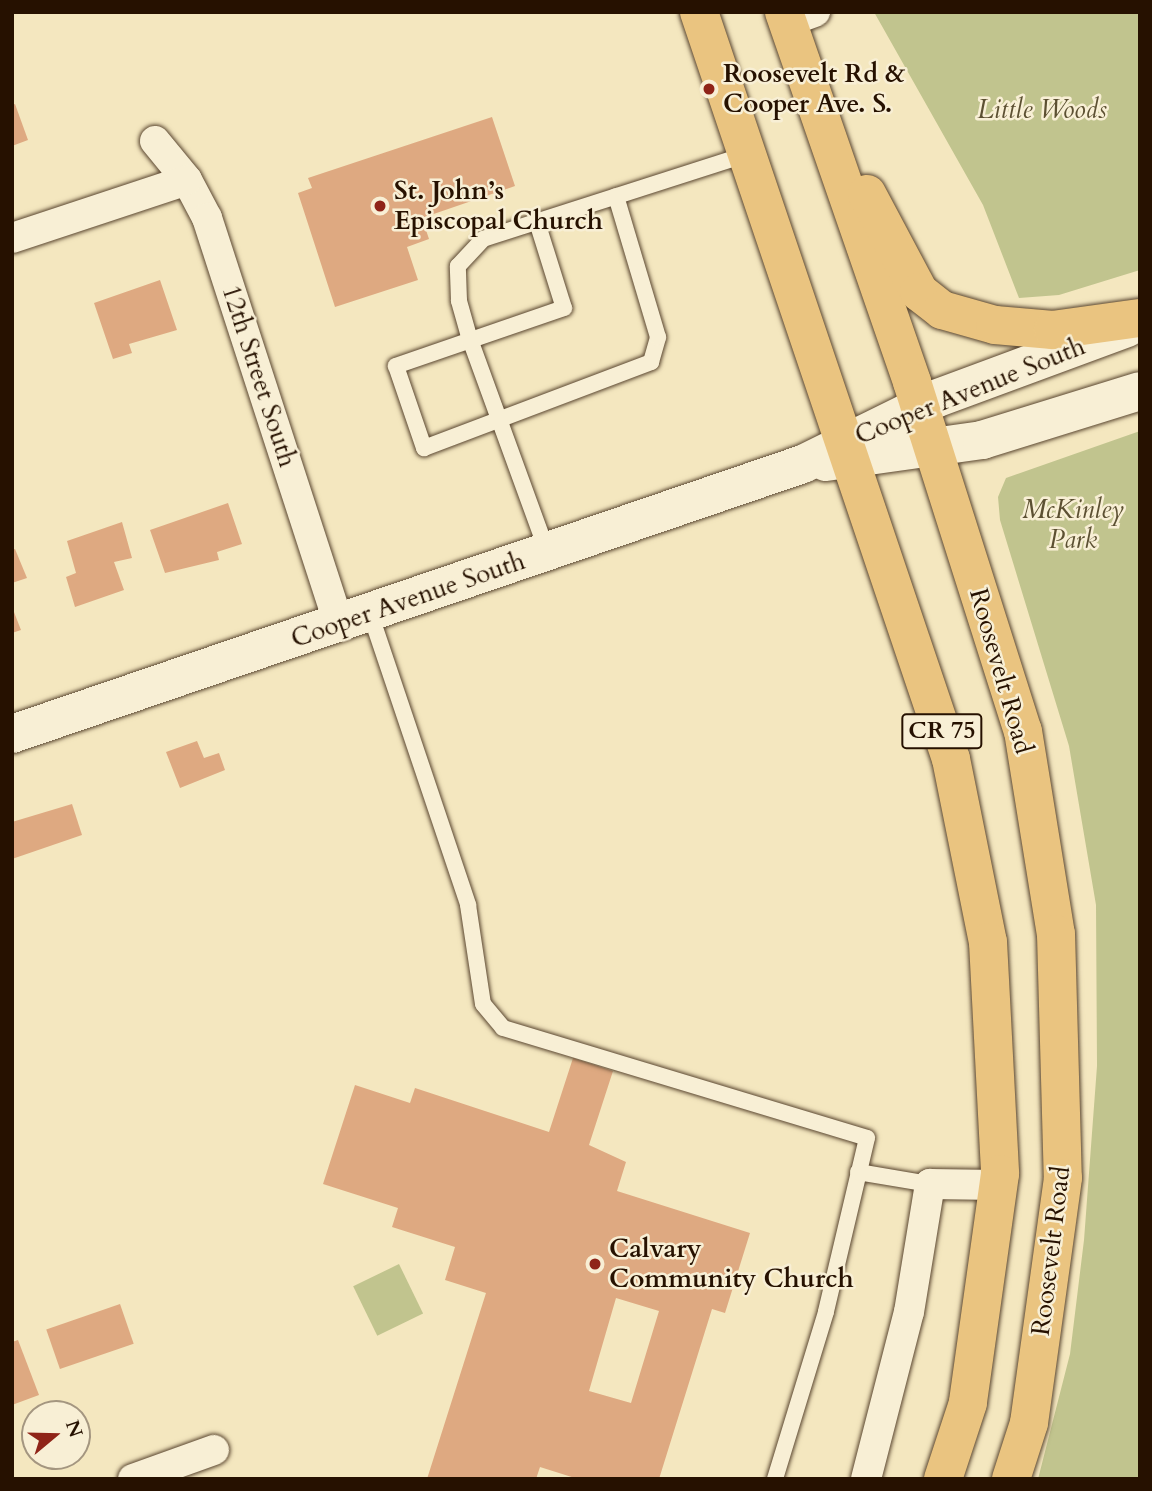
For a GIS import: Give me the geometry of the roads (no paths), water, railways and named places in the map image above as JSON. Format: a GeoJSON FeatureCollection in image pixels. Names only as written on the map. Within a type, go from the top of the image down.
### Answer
{"type":"FeatureCollection","features":[{"type":"Feature","properties":{"kind":"main road","name":"CR 75"},"geometry":{"type":"LineString","coordinates":[[699,12],[951,759],[989,942],[998,1185],[968,1403],[943,1479]]}},
{"type":"Feature","properties":{"kind":"main road","name":"Roosevelt Road"},"geometry":{"type":"LineString","coordinates":[[795,15],[809,84],[919,406],[1023,731],[1056,934],[1063,1178],[1029,1423],[1011,1479]]}},
{"type":"Feature","properties":{"kind":"main road"},"geometry":{"type":"LineString","coordinates":[[809,84],[919,292],[942,310],[995,325],[1052,330],[1140,318]]}},
{"type":"Feature","properties":{"kind":"street","name":"12th Street South"},"geometry":{"type":"LineString","coordinates":[[155,141],[187,180],[212,231],[354,619]]}},
{"type":"Feature","properties":{"kind":"street"},"geometry":{"type":"LineString","coordinates":[[12,238],[187,180]]}},
{"type":"Feature","properties":{"kind":"street","name":"Cooper Avenue South"},"geometry":{"type":"LineString","coordinates":[[847,451],[919,406],[1140,324]]}},
{"type":"Feature","properties":{"kind":"street","name":"Cooper Avenue South"},"geometry":{"type":"LineString","coordinates":[[12,734],[803,464],[847,451],[932,448],[1022,429],[1140,391]]}},
{"type":"Feature","properties":{"kind":"street"},"geometry":{"type":"LineString","coordinates":[[866,1479],[909,1312],[930,1184],[998,1185]]}},
{"type":"Feature","properties":{"kind":"street"},"geometry":{"type":"LineString","coordinates":[[133,1479],[214,1450]]}},
{"type":"Feature","properties":{"kind":"lane"},"geometry":{"type":"LineString","coordinates":[[548,552],[470,340],[459,301],[458,266],[483,239],[747,155]]}},
{"type":"Feature","properties":{"kind":"lane"},"geometry":{"type":"LineString","coordinates":[[537,222],[564,308],[396,366],[424,448],[498,416],[651,362],[657,337],[616,196]]}},
{"type":"Feature","properties":{"kind":"lane"},"geometry":{"type":"LineString","coordinates":[[354,619],[468,905],[483,1004],[503,1028],[867,1138],[826,1312],[775,1479]]}},
{"type":"Feature","properties":{"kind":"lane"},"geometry":{"type":"LineString","coordinates":[[858,1172],[930,1184]]}},
{"type":"Feature","properties":{"kind":"place","name":"Roosevelt Rd & Cooper Ave. S."},"geometry":{"type":"Point","coordinates":[709,89]}},
{"type":"Feature","properties":{"kind":"place","name":"St. John’s Episcopal Church"},"geometry":{"type":"Point","coordinates":[380,206]}},
{"type":"Feature","properties":{"kind":"place","name":"Calvary Community Church"},"geometry":{"type":"Point","coordinates":[595,1264]}},
{"type":"Feature","properties":{"kind":"park label","name":"Little Woods"},"geometry":{"type":"Point","coordinates":[1042,110]}},
{"type":"Feature","properties":{"kind":"park label","name":"McKinley Park"},"geometry":{"type":"Point","coordinates":[1073,525]}}]}
